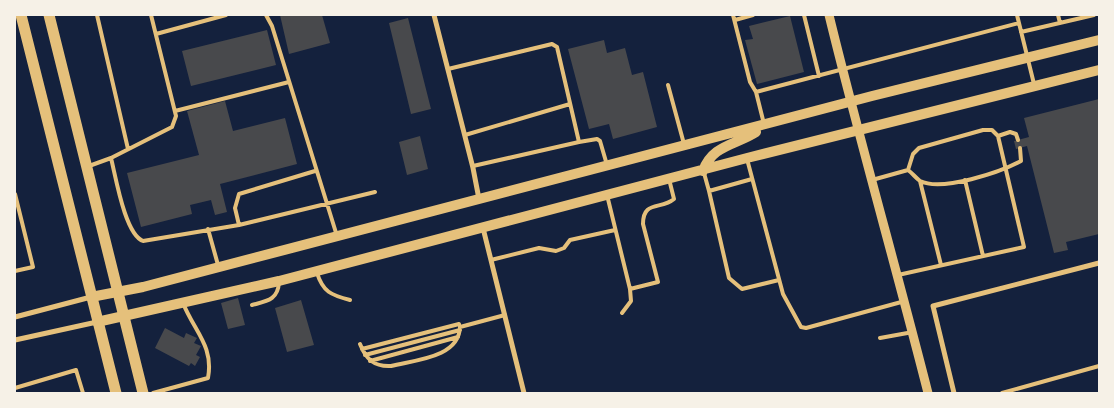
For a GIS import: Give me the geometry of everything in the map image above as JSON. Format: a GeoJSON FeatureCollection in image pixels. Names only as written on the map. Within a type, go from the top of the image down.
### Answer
{"type":"FeatureCollection","features":[{"type":"Feature","properties":{"kind":"main road"},"geometry":{"type":"LineString","coordinates":[[21,15],[116,393]]}},
{"type":"Feature","properties":{"kind":"main road"},"geometry":{"type":"LineString","coordinates":[[49,15],[143,393]]}},
{"type":"Feature","properties":{"kind":"main road"},"geometry":{"type":"LineString","coordinates":[[92,297],[218,267],[1099,40]]}},
{"type":"Feature","properties":{"kind":"main road"},"geometry":{"type":"LineString","coordinates":[[97,322],[279,281],[747,158],[1099,70]]}},
{"type":"Feature","properties":{"kind":"main road"},"geometry":{"type":"LineString","coordinates":[[703,171],[707,160],[713,153],[748,137],[764,126]]}},
{"type":"Feature","properties":{"kind":"street"},"geometry":{"type":"LineString","coordinates":[[434,15],[473,166],[479,199]]}},
{"type":"Feature","properties":{"kind":"street"},"geometry":{"type":"LineString","coordinates":[[829,15],[857,130],[898,275],[928,393]]}},
{"type":"Feature","properties":{"kind":"street"},"geometry":{"type":"LineString","coordinates":[[483,228],[524,393]]}},
{"type":"Feature","properties":{"kind":"street"},"geometry":{"type":"LineString","coordinates":[[954,393],[933,306],[1099,263]]}},
{"type":"Feature","properties":{"kind":"street"},"geometry":{"type":"LineString","coordinates":[[15,317],[92,297]]}},
{"type":"Feature","properties":{"kind":"street"},"geometry":{"type":"LineString","coordinates":[[15,340],[97,322]]}},
{"type":"Feature","properties":{"kind":"lane"},"geometry":{"type":"LineString","coordinates":[[97,15],[128,149]]}},
{"type":"Feature","properties":{"kind":"lane"},"geometry":{"type":"LineString","coordinates":[[87,166],[111,158],[172,128],[176,116],[151,15]]}},
{"type":"Feature","properties":{"kind":"lane"},"geometry":{"type":"LineString","coordinates":[[156,34],[226,15]]}},
{"type":"Feature","properties":{"kind":"lane"},"geometry":{"type":"LineString","coordinates":[[266,15],[272,26],[315,171],[337,236]]}},
{"type":"Feature","properties":{"kind":"lane"},"geometry":{"type":"LineString","coordinates":[[753,15],[734,17],[750,82],[756,92],[764,126]]}},
{"type":"Feature","properties":{"kind":"lane"},"geometry":{"type":"LineString","coordinates":[[804,15],[819,76]]}},
{"type":"Feature","properties":{"kind":"lane"},"geometry":{"type":"LineString","coordinates":[[1017,15],[1035,86]]}},
{"type":"Feature","properties":{"kind":"lane"},"geometry":{"type":"LineString","coordinates":[[1058,15],[1060,23]]}},
{"type":"Feature","properties":{"kind":"lane"},"geometry":{"type":"LineString","coordinates":[[1021,32],[1094,15]]}},
{"type":"Feature","properties":{"kind":"lane"},"geometry":{"type":"LineString","coordinates":[[756,92],[1019,23]]}},
{"type":"Feature","properties":{"kind":"lane"},"geometry":{"type":"LineString","coordinates":[[448,69],[552,44],[556,47],[580,142]]}},
{"type":"Feature","properties":{"kind":"lane"},"geometry":{"type":"LineString","coordinates":[[175,111],[289,82]]}},
{"type":"Feature","properties":{"kind":"lane"},"geometry":{"type":"LineString","coordinates":[[668,85],[684,147]]}},
{"type":"Feature","properties":{"kind":"lane"},"geometry":{"type":"LineString","coordinates":[[465,135],[570,104]]}},
{"type":"Feature","properties":{"kind":"lane"},"geometry":{"type":"LineString","coordinates":[[898,275],[1024,247],[998,136],[992,130],[983,130],[919,148],[913,154],[908,170]]}},
{"type":"Feature","properties":{"kind":"lane"},"geometry":{"type":"LineString","coordinates":[[998,136],[1010,132],[1016,134],[1018,140]]}},
{"type":"Feature","properties":{"kind":"lane"},"geometry":{"type":"LineString","coordinates":[[473,166],[597,139],[600,141],[607,166]]}},
{"type":"Feature","properties":{"kind":"lane"},"geometry":{"type":"LineString","coordinates":[[920,181],[941,184],[1006,169],[1021,161],[1020,148]]}},
{"type":"Feature","properties":{"kind":"lane"},"geometry":{"type":"LineString","coordinates":[[111,158],[128,223],[136,239],[143,241],[238,224],[374,192]]}},
{"type":"Feature","properties":{"kind":"lane"},"geometry":{"type":"LineString","coordinates":[[747,158],[783,294],[800,327],[806,328],[905,301]]}},
{"type":"Feature","properties":{"kind":"lane"},"geometry":{"type":"LineString","coordinates":[[872,180],[908,170]]}},
{"type":"Feature","properties":{"kind":"lane"},"geometry":{"type":"LineString","coordinates":[[908,170],[920,181],[942,265]]}},
{"type":"Feature","properties":{"kind":"lane"},"geometry":{"type":"LineString","coordinates":[[238,224],[235,208],[239,194],[315,171]]}},
{"type":"Feature","properties":{"kind":"lane"},"geometry":{"type":"LineString","coordinates":[[703,171],[729,278],[742,289],[779,280]]}},
{"type":"Feature","properties":{"kind":"lane"},"geometry":{"type":"LineString","coordinates":[[630,289],[658,282],[642,224],[642,216],[646,210],[674,199],[669,179]]}},
{"type":"Feature","properties":{"kind":"lane"},"geometry":{"type":"LineString","coordinates":[[709,191],[752,179]]}},
{"type":"Feature","properties":{"kind":"lane"},"geometry":{"type":"LineString","coordinates":[[965,180],[983,256]]}},
{"type":"Feature","properties":{"kind":"lane"},"geometry":{"type":"LineString","coordinates":[[15,194],[33,266],[15,271]]}},
{"type":"Feature","properties":{"kind":"lane"},"geometry":{"type":"LineString","coordinates":[[607,195],[630,289],[631,301],[622,313]]}},
{"type":"Feature","properties":{"kind":"lane"},"geometry":{"type":"LineString","coordinates":[[208,228],[218,267]]}},
{"type":"Feature","properties":{"kind":"lane"},"geometry":{"type":"LineString","coordinates":[[491,260],[539,248],[556,251],[564,248],[570,240],[615,230]]}},
{"type":"Feature","properties":{"kind":"lane"},"geometry":{"type":"LineString","coordinates":[[317,271],[324,290],[333,296],[350,300]]}},
{"type":"Feature","properties":{"kind":"lane"},"geometry":{"type":"LineString","coordinates":[[252,305],[272,299],[278,292],[279,281]]}},
{"type":"Feature","properties":{"kind":"lane"},"geometry":{"type":"LineString","coordinates":[[152,393],[208,378],[211,363],[204,340],[188,315],[183,303]]}},
{"type":"Feature","properties":{"kind":"lane"},"geometry":{"type":"LineString","coordinates":[[365,355],[505,315]]}},
{"type":"Feature","properties":{"kind":"lane"},"geometry":{"type":"LineString","coordinates":[[460,327],[458,338],[453,345],[443,352],[391,366],[383,367],[370,361],[361,346],[460,327]]}},
{"type":"Feature","properties":{"kind":"lane"},"geometry":{"type":"LineString","coordinates":[[880,338],[913,332]]}},
{"type":"Feature","properties":{"kind":"lane"},"geometry":{"type":"LineString","coordinates":[[370,361],[458,338]]}},
{"type":"Feature","properties":{"kind":"lane"},"geometry":{"type":"LineString","coordinates":[[1002,393],[1099,366]]}},
{"type":"Feature","properties":{"kind":"lane"},"geometry":{"type":"LineString","coordinates":[[15,388],[76,370],[83,393]]}},
{"type":"Feature","properties":{"kind":"building"},"geometry":{"type":"Polygon","coordinates":[[[280,15],[322,15],[330,43],[289,54],[280,15]]]}},
{"type":"Feature","properties":{"kind":"building"},"geometry":{"type":"Polygon","coordinates":[[[790,16],[804,72],[757,84],[745,40],[753,39],[749,26],[790,16]]]}},
{"type":"Feature","properties":{"kind":"building"},"geometry":{"type":"Polygon","coordinates":[[[408,18],[431,109],[411,114],[389,23],[408,18]]]}},
{"type":"Feature","properties":{"kind":"building"},"geometry":{"type":"Polygon","coordinates":[[[267,30],[276,65],[191,86],[182,51],[267,30]]]}},
{"type":"Feature","properties":{"kind":"building"},"geometry":{"type":"Polygon","coordinates":[[[604,40],[607,53],[625,48],[632,75],[643,72],[657,127],[613,139],[609,124],[589,129],[568,49],[604,40]]]}},
{"type":"Feature","properties":{"kind":"building"},"geometry":{"type":"Polygon","coordinates":[[[1099,99],[1099,234],[1066,242],[1068,250],[1054,253],[1027,146],[1016,149],[1014,141],[1029,137],[1024,118],[1099,99]]]}},
{"type":"Feature","properties":{"kind":"building"},"geometry":{"type":"Polygon","coordinates":[[[225,101],[233,131],[285,118],[297,164],[220,184],[227,212],[215,215],[211,200],[190,205],[192,214],[141,227],[127,173],[199,155],[187,111],[225,101]]]}},
{"type":"Feature","properties":{"kind":"building"},"geometry":{"type":"Polygon","coordinates":[[[420,136],[428,169],[407,175],[399,142],[420,136]]]}},
{"type":"Feature","properties":{"kind":"building"},"geometry":{"type":"Polygon","coordinates":[[[238,298],[245,325],[228,329],[221,303],[238,298]]]}},
{"type":"Feature","properties":{"kind":"building"},"geometry":{"type":"Polygon","coordinates":[[[301,300],[314,345],[287,352],[275,308],[301,300]]]}},
{"type":"Feature","properties":{"kind":"building"},"geometry":{"type":"Polygon","coordinates":[[[165,328],[184,338],[186,333],[197,338],[194,343],[201,346],[196,355],[200,357],[195,366],[191,363],[189,366],[155,348],[165,328]]]}}]}
